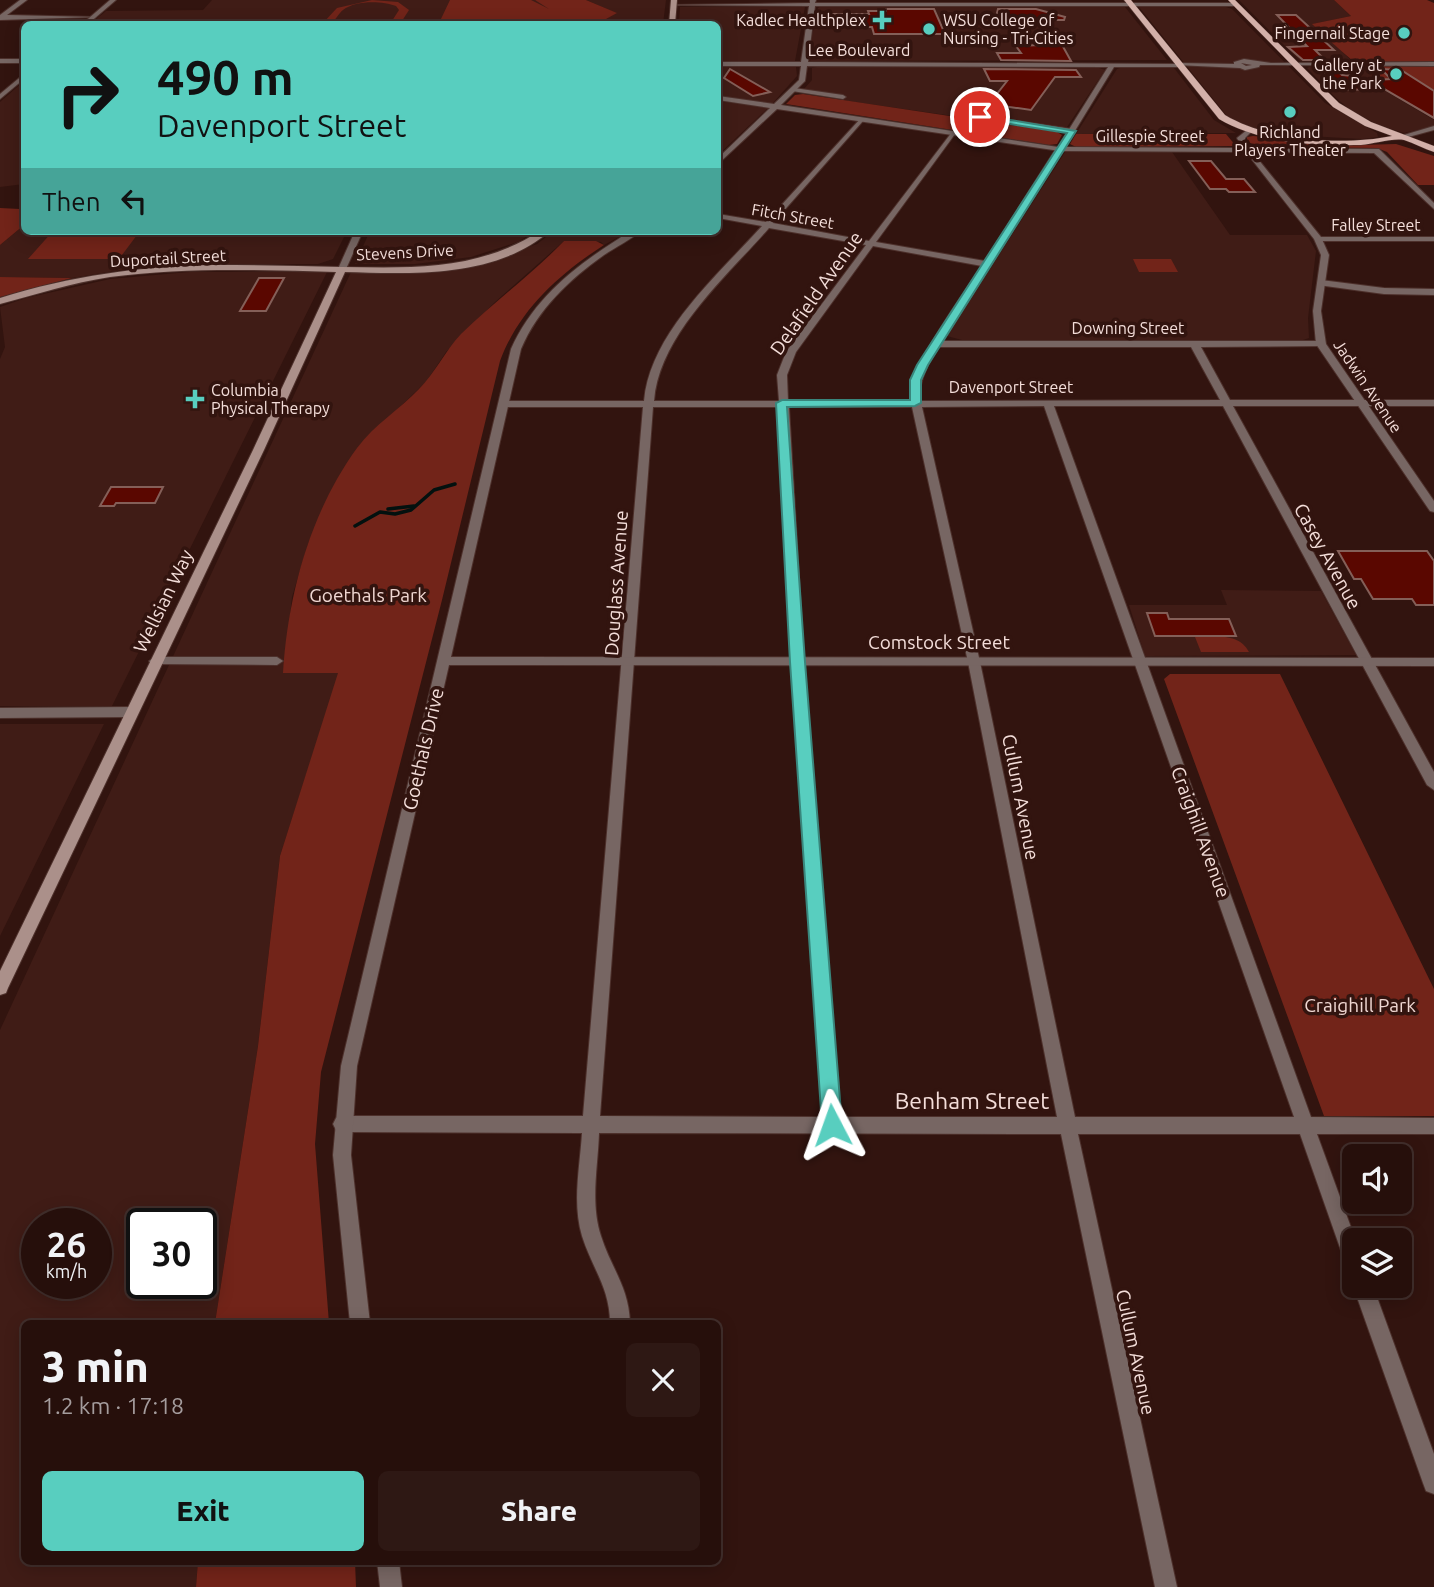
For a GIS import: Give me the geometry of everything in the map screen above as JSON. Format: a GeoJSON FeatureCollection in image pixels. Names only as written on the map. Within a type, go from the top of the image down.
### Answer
{"type":"FeatureCollection","features":[{"type":"Feature","properties":{"kind":"main road"},"geometry":{"type":"LineString","coordinates":[[672,21],[674,2]]}},
{"type":"Feature","properties":{"kind":"main road"},"geometry":{"type":"LineString","coordinates":[[1128,2],[1175,64],[1223,118],[1249,131],[1285,137],[1434,150]]}},
{"type":"Feature","properties":{"kind":"main road"},"geometry":{"type":"LineString","coordinates":[[1233,2],[1342,109],[1368,124],[1434,150]]}},
{"type":"Feature","properties":{"kind":"main road"},"geometry":{"type":"LineString","coordinates":[[1376,146],[1401,137]]}},
{"type":"Feature","properties":{"kind":"main road","name":"Stevens Drive"},"geometry":{"type":"LineString","coordinates":[[342,269],[424,268],[473,262],[511,251],[539,235]]}},
{"type":"Feature","properties":{"kind":"main road","name":"Duportail Street"},"geometry":{"type":"LineString","coordinates":[[0,301],[68,283],[152,270],[342,269]]}},
{"type":"Feature","properties":{"kind":"main road","name":"Wellsian Way"},"geometry":{"type":"LineString","coordinates":[[0,988],[130,712],[276,413],[342,269]]}},
{"type":"Feature","properties":{"kind":"street"},"geometry":{"type":"LineString","coordinates":[[0,17],[24,0]]}},
{"type":"Feature","properties":{"kind":"street"},"geometry":{"type":"LineString","coordinates":[[88,21],[113,0]]}},
{"type":"Feature","properties":{"kind":"street"},"geometry":{"type":"LineString","coordinates":[[674,2],[1233,2]]}},
{"type":"Feature","properties":{"kind":"street"},"geometry":{"type":"LineString","coordinates":[[721,159],[794,90],[803,78],[813,2]]}},
{"type":"Feature","properties":{"kind":"street"},"geometry":{"type":"LineString","coordinates":[[0,17],[93,17]]}},
{"type":"Feature","properties":{"kind":"street"},"geometry":{"type":"LineString","coordinates":[[0,61],[21,61]]}},
{"type":"Feature","properties":{"kind":"street","name":"Lee Boulevard"},"geometry":{"type":"LineString","coordinates":[[721,64],[1434,64]]}},
{"type":"Feature","properties":{"kind":"street","name":"Cullum Avenue"},"geometry":{"type":"LineString","coordinates":[[1113,64],[936,344],[916,380],[915,403],[974,662],[1068,1126],[1166,1587]]}},
{"type":"Feature","properties":{"kind":"street"},"geometry":{"type":"LineString","coordinates":[[0,97],[21,79]]}},
{"type":"Feature","properties":{"kind":"street"},"geometry":{"type":"LineString","coordinates":[[794,90],[843,97]]}},
{"type":"Feature","properties":{"kind":"street","name":"Gillespie Street"},"geometry":{"type":"LineString","coordinates":[[721,99],[1060,149],[1247,150],[1376,146]]}},
{"type":"Feature","properties":{"kind":"street"},"geometry":{"type":"LineString","coordinates":[[955,114],[1072,131]]}},
{"type":"Feature","properties":{"kind":"street","name":"Douglass Avenue"},"geometry":{"type":"LineString","coordinates":[[620,1320],[619,1295],[588,1222],[592,1125],[647,403],[653,372],[672,333],[861,120]]}},
{"type":"Feature","properties":{"kind":"street"},"geometry":{"type":"LineString","coordinates":[[1401,137],[1434,128]]}},
{"type":"Feature","properties":{"kind":"street"},"geometry":{"type":"LineString","coordinates":[[1249,131],[1241,139],[1247,150],[1318,239]]}},
{"type":"Feature","properties":{"kind":"street","name":"Delafield Avenue"},"geometry":{"type":"LineString","coordinates":[[832,1125],[797,662],[782,375],[786,360],[952,134]]}},
{"type":"Feature","properties":{"kind":"street"},"geometry":{"type":"LineString","coordinates":[[1376,146],[1434,207]]}},
{"type":"Feature","properties":{"kind":"street","name":"Fitch Street"},"geometry":{"type":"LineString","coordinates":[[721,217],[987,264]]}},
{"type":"Feature","properties":{"kind":"street","name":"Wellsian Way"},"geometry":{"type":"LineString","coordinates":[[342,269],[357,235]]}},
{"type":"Feature","properties":{"kind":"street","name":"Goethals Drive"},"geometry":{"type":"LineString","coordinates":[[360,1320],[343,1185],[342,1124],[349,1066],[516,349],[528,322],[594,258],[631,235]]}},
{"type":"Feature","properties":{"kind":"street","name":"Falley Street"},"geometry":{"type":"LineString","coordinates":[[1318,239],[1434,239]]}},
{"type":"Feature","properties":{"kind":"street","name":"Jadwin Avenue"},"geometry":{"type":"LineString","coordinates":[[1318,239],[1325,255],[1317,322],[1321,344],[1434,509]]}},
{"type":"Feature","properties":{"kind":"street"},"geometry":{"type":"LineString","coordinates":[[1321,282],[1384,291],[1434,292]]}},
{"type":"Feature","properties":{"kind":"street","name":"Casey Avenue"},"geometry":{"type":"LineString","coordinates":[[1194,343],[1434,785]]}},
{"type":"Feature","properties":{"kind":"street","name":"Downing Street"},"geometry":{"type":"LineString","coordinates":[[936,344],[1321,344]]}},
{"type":"Feature","properties":{"kind":"street","name":"Craighill Avenue"},"geometry":{"type":"LineString","coordinates":[[1048,403],[1342,1228]]}},
{"type":"Feature","properties":{"kind":"street","name":"Davenport Street"},"geometry":{"type":"LineString","coordinates":[[504,404],[1434,403]]}},
{"type":"Feature","properties":{"kind":"street"},"geometry":{"type":"LineString","coordinates":[[155,661],[277,661]]}},
{"type":"Feature","properties":{"kind":"street","name":"Comstock Street"},"geometry":{"type":"LineString","coordinates":[[443,662],[1434,662]]}},
{"type":"Feature","properties":{"kind":"street"},"geometry":{"type":"LineString","coordinates":[[0,713],[130,712]]}},
{"type":"Feature","properties":{"kind":"street","name":"Benham Street"},"geometry":{"type":"LineString","coordinates":[[342,1124],[1434,1126]]}},
{"type":"Feature","properties":{"kind":"street"},"geometry":{"type":"LineString","coordinates":[[1367,1298],[1434,1483]]}},
{"type":"Feature","properties":{"kind":"street"},"geometry":{"type":"LineString","coordinates":[[388,1565],[391,1587]]}},
{"type":"Feature","properties":{"kind":"shaded area"},"geometry":{"type":"Polygon","coordinates":[[[212,0],[535,0],[544,3],[556,15],[548,21],[94,21],[106,11],[203,10],[212,0]]]}},
{"type":"Feature","properties":{"kind":"shaded area"},"geometry":{"type":"Polygon","coordinates":[[[586,0],[666,0],[663,21],[602,21],[616,13],[586,0]]]}},
{"type":"Feature","properties":{"kind":"shaded area"},"geometry":{"type":"Polygon","coordinates":[[[1239,0],[1334,0],[1351,16],[1313,24],[1355,64],[1300,61],[1239,0]]]}},
{"type":"Feature","properties":{"kind":"shaded area"},"geometry":{"type":"Polygon","coordinates":[[[1223,6],[1232,9],[1325,103],[1377,133],[1378,137],[1362,139],[1271,134],[1231,121],[1139,7],[1223,6]]]}},
{"type":"Feature","properties":{"kind":"shaded area"},"geometry":{"type":"Polygon","coordinates":[[[680,7],[805,7],[795,61],[721,61],[721,21],[679,21],[680,7]]]}},
{"type":"Feature","properties":{"kind":"shaded area"},"geometry":{"type":"Polygon","coordinates":[[[1125,7],[1167,60],[811,61],[807,59],[818,8],[1125,7]]]}},
{"type":"Feature","properties":{"kind":"shaded area"},"geometry":{"type":"Polygon","coordinates":[[[1358,66],[1399,87],[1382,89],[1434,120],[1434,126],[1404,133],[1378,125],[1349,109],[1334,96],[1307,68],[1358,66]]]}},
{"type":"Feature","properties":{"kind":"shaded area"},"geometry":{"type":"Polygon","coordinates":[[[721,67],[796,67],[797,76],[772,104],[721,96],[721,67]]]}},
{"type":"Feature","properties":{"kind":"shaded area"},"geometry":{"type":"Polygon","coordinates":[[[1096,67],[1105,70],[1067,127],[1062,127],[957,112],[953,116],[841,100],[845,95],[804,89],[812,80],[812,68],[1096,67]]]}},
{"type":"Feature","properties":{"kind":"shaded area"},"geometry":{"type":"Polygon","coordinates":[[[1174,68],[1214,120],[1236,133],[1076,134],[1117,69],[1174,68]]]}},
{"type":"Feature","properties":{"kind":"shaded area"},"geometry":{"type":"Polygon","coordinates":[[[21,84],[21,184],[0,187],[0,102],[21,84]]]}},
{"type":"Feature","properties":{"kind":"shaded area"},"geometry":{"type":"Polygon","coordinates":[[[721,101],[768,108],[721,152],[721,101]]]}},
{"type":"Feature","properties":{"kind":"shaded area"},"geometry":{"type":"Polygon","coordinates":[[[1065,152],[1172,152],[1230,235],[1307,235],[1316,251],[1308,318],[1309,338],[962,340],[947,336],[1065,152]]]}},
{"type":"Feature","properties":{"kind":"shaded area"},"geometry":{"type":"Polygon","coordinates":[[[21,228],[21,235],[345,235],[333,259],[318,264],[193,264],[126,269],[72,278],[0,277],[0,245],[21,228]]]}},
{"type":"Feature","properties":{"kind":"shaded area"},"geometry":{"type":"Polygon","coordinates":[[[368,235],[529,235],[518,242],[471,257],[415,264],[355,264],[368,235]]]}},
{"type":"Feature","properties":{"kind":"shaded area"},"geometry":{"type":"Polygon","coordinates":[[[549,235],[623,235],[604,245],[601,242],[564,241],[494,303],[446,352],[426,382],[358,447],[328,499],[308,544],[292,597],[284,673],[339,673],[280,856],[258,1046],[215,1320],[21,1320],[21,1565],[198,1565],[196,1587],[0,1587],[0,1030],[351,272],[409,273],[483,263],[537,244],[549,235]]]}},
{"type":"Feature","properties":{"kind":"shaded area"},"geometry":{"type":"Polygon","coordinates":[[[189,272],[327,272],[112,706],[0,706],[0,359],[5,347],[0,307],[26,298],[110,279],[189,272]]]}},
{"type":"Feature","properties":{"kind":"shaded area"},"geometry":{"type":"Polygon","coordinates":[[[1221,590],[1321,591],[1356,655],[1145,656],[1129,605],[1227,605],[1221,590]]]}},
{"type":"Feature","properties":{"kind":"shaded area"},"geometry":{"type":"Polygon","coordinates":[[[0,724],[104,724],[0,936],[0,724]]]}},
{"type":"Feature","properties":{"kind":"green space"},"geometry":{"type":"Polygon","coordinates":[[[372,0],[398,2],[409,10],[402,21],[392,21],[399,10],[396,6],[377,2],[362,3],[343,10],[334,21],[325,21],[337,8],[372,0]]]}},
{"type":"Feature","properties":{"kind":"green space"},"geometry":{"type":"Polygon","coordinates":[[[450,0],[531,0],[549,9],[535,0],[586,0],[617,13],[602,21],[440,21],[450,0]]]}},
{"type":"Feature","properties":{"kind":"green space"},"geometry":{"type":"Polygon","coordinates":[[[1334,0],[1427,0],[1434,3],[1434,90],[1425,87],[1406,88],[1384,81],[1341,51],[1312,24],[1351,16],[1334,0]]]}},
{"type":"Feature","properties":{"kind":"green space"},"geometry":{"type":"Polygon","coordinates":[[[803,94],[1057,132],[1062,135],[1057,144],[1049,145],[786,104],[795,95],[803,94]]]}},
{"type":"Feature","properties":{"kind":"green space"},"geometry":{"type":"Polygon","coordinates":[[[1076,134],[1226,134],[1236,146],[1076,147],[1070,144],[1076,134]]]}},
{"type":"Feature","properties":{"kind":"green space"},"geometry":{"type":"Polygon","coordinates":[[[1247,137],[1359,145],[1396,144],[1434,156],[1434,185],[1418,185],[1387,152],[1377,148],[1257,147],[1247,141],[1247,137]]]}},
{"type":"Feature","properties":{"kind":"green space"},"geometry":{"type":"Polygon","coordinates":[[[0,208],[20,209],[21,228],[0,245],[0,208]]]}},
{"type":"Feature","properties":{"kind":"green space"},"geometry":{"type":"Polygon","coordinates":[[[49,235],[137,235],[119,259],[28,259],[49,235]]]}},
{"type":"Feature","properties":{"kind":"green space","name":"Goethals Park"},"geometry":{"type":"Polygon","coordinates":[[[564,241],[596,241],[604,245],[571,268],[542,295],[518,325],[500,361],[442,600],[321,1072],[315,1144],[329,1320],[215,1320],[258,1046],[280,856],[338,673],[283,673],[290,614],[304,555],[326,499],[364,439],[419,389],[461,334],[564,241]]]}},
{"type":"Feature","properties":{"kind":"green space"},"geometry":{"type":"Polygon","coordinates":[[[1133,259],[1171,259],[1178,272],[1139,272],[1133,259]]]}},
{"type":"Feature","properties":{"kind":"green space"},"geometry":{"type":"Polygon","coordinates":[[[0,277],[72,278],[0,297],[0,277]]]}},
{"type":"Feature","properties":{"kind":"green space"},"geometry":{"type":"Polygon","coordinates":[[[1195,637],[1233,638],[1249,652],[1201,652],[1195,637]]]}},
{"type":"Feature","properties":{"kind":"green space","name":"Craighill Park"},"geometry":{"type":"Polygon","coordinates":[[[1170,674],[1280,674],[1434,989],[1434,1116],[1324,1116],[1164,679],[1170,674]]]}},
{"type":"Feature","properties":{"kind":"green space"},"geometry":{"type":"Polygon","coordinates":[[[198,1565],[355,1565],[356,1587],[196,1587],[198,1565]]]}},
{"type":"Feature","properties":{"kind":"building","name":"Kadlec Healthplex"},"geometry":{"type":"Polygon","coordinates":[[[934,9],[945,34],[874,34],[872,27],[826,27],[823,14],[869,14],[868,11],[934,9]]]}},
{"type":"Feature","properties":{"kind":"building"},"geometry":{"type":"Polygon","coordinates":[[[998,9],[1036,9],[1065,17],[1064,20],[1027,20],[997,13],[998,9]]]}},
{"type":"Feature","properties":{"kind":"building"},"geometry":{"type":"Polygon","coordinates":[[[1277,15],[1296,15],[1334,50],[1315,50],[1325,60],[1303,60],[1288,47],[1307,46],[1277,15]]]}},
{"type":"Feature","properties":{"kind":"building"},"geometry":{"type":"Polygon","coordinates":[[[1038,43],[1061,43],[1071,61],[1001,60],[997,53],[1021,53],[1016,46],[1039,45],[1038,43]]]}},
{"type":"Feature","properties":{"kind":"building"},"geometry":{"type":"Polygon","coordinates":[[[1328,68],[1334,68],[1342,75],[1354,76],[1374,89],[1342,90],[1323,78],[1328,68]]]}},
{"type":"Feature","properties":{"kind":"building"},"geometry":{"type":"Polygon","coordinates":[[[730,69],[770,92],[753,96],[724,78],[730,69]]]}},
{"type":"Feature","properties":{"kind":"building"},"geometry":{"type":"Polygon","coordinates":[[[984,69],[1076,70],[1081,77],[1055,77],[1031,110],[989,104],[1007,81],[990,81],[984,69]]]}},
{"type":"Feature","properties":{"kind":"building"},"geometry":{"type":"Polygon","coordinates":[[[1381,69],[1401,70],[1434,91],[1434,118],[1369,80],[1391,79],[1381,69]]]}},
{"type":"Feature","properties":{"kind":"building"},"geometry":{"type":"Polygon","coordinates":[[[1189,161],[1211,161],[1226,179],[1244,179],[1255,192],[1210,189],[1189,161]]]}},
{"type":"Feature","properties":{"kind":"building"},"geometry":{"type":"Polygon","coordinates":[[[259,278],[284,278],[266,311],[240,311],[259,278]]]}},
{"type":"Feature","properties":{"kind":"building"},"geometry":{"type":"Polygon","coordinates":[[[111,487],[163,487],[155,503],[116,503],[114,506],[100,506],[111,487]]]}},
{"type":"Feature","properties":{"kind":"building"},"geometry":{"type":"Polygon","coordinates":[[[1338,551],[1427,551],[1434,561],[1434,605],[1416,605],[1412,599],[1373,599],[1361,579],[1354,579],[1338,551]]]}},
{"type":"Feature","properties":{"kind":"building"},"geometry":{"type":"Polygon","coordinates":[[[1147,613],[1167,613],[1169,619],[1229,619],[1236,636],[1155,636],[1147,613]]]}},
{"type":"Feature","properties":{"kind":"waterway"},"geometry":{"type":"LineString","coordinates":[[355,526],[380,512],[395,514],[411,510],[434,490],[455,484]]}},
{"type":"Feature","properties":{"kind":"waterway"},"geometry":{"type":"LineString","coordinates":[[388,509],[414,506]]}},
{"type":"Feature","properties":{"kind":"place","name":"Kadlec Healthplex"},"geometry":{"type":"Point","coordinates":[882,20]}},
{"type":"Feature","properties":{"kind":"place","name":"WSU College of Nursing - Tri-Cities"},"geometry":{"type":"Point","coordinates":[929,29]}},
{"type":"Feature","properties":{"kind":"place","name":"Fingernail Stage"},"geometry":{"type":"Point","coordinates":[1404,33]}},
{"type":"Feature","properties":{"kind":"place","name":"Gallery at the Park"},"geometry":{"type":"Point","coordinates":[1396,74]}},
{"type":"Feature","properties":{"kind":"place","name":"Richland Players Theater"},"geometry":{"type":"Point","coordinates":[1290,112]}},
{"type":"Feature","properties":{"kind":"place","name":"Columbia Physical Therapy"},"geometry":{"type":"Point","coordinates":[195,399]}},
{"type":"Feature","properties":{"kind":"route"},"geometry":{"type":"LineString","coordinates":[[832,1125],[797,662],[782,403],[915,403],[916,380],[923,365],[1072,131],[980,117]]}}]}
